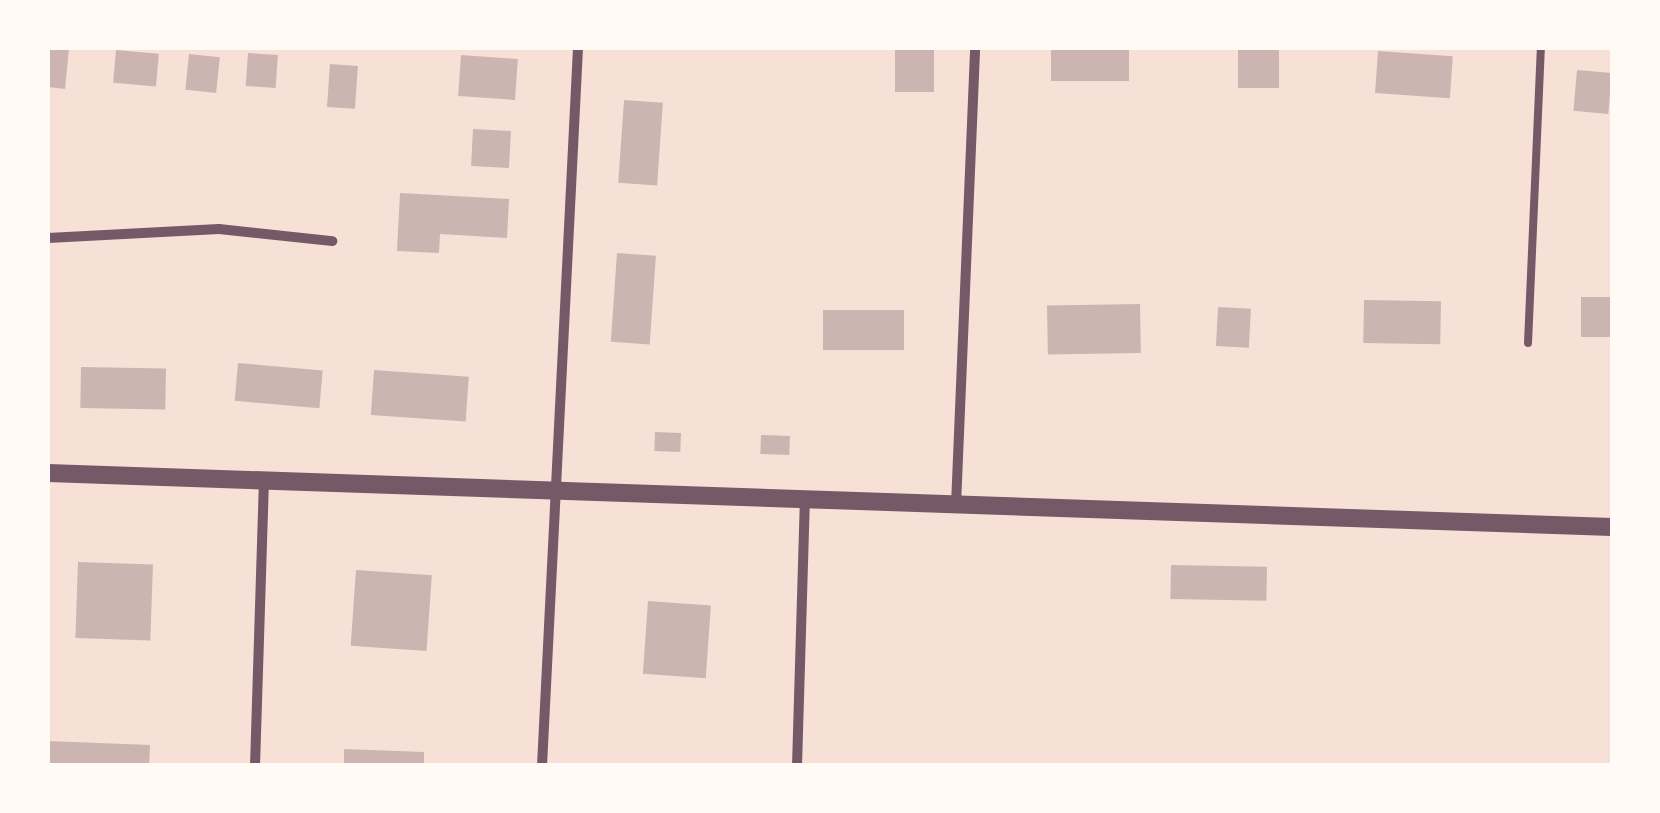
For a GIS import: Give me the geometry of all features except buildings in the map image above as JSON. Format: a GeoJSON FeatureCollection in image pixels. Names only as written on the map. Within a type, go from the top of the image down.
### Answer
{"type":"FeatureCollection","features":[{"type":"Feature","properties":{"kind":"street"},"geometry":{"type":"LineString","coordinates":[[542,766],[550,490],[578,48]]}},
{"type":"Feature","properties":{"kind":"street"},"geometry":{"type":"LineString","coordinates":[[956,505],[975,48]]}},
{"type":"Feature","properties":{"kind":"street"},"geometry":{"type":"LineString","coordinates":[[48,238],[219,229],[332,241]]}},
{"type":"Feature","properties":{"kind":"street"},"geometry":{"type":"LineString","coordinates":[[48,473],[1612,527]]}},
{"type":"Feature","properties":{"kind":"street"},"geometry":{"type":"LineString","coordinates":[[255,766],[264,480]]}},
{"type":"Feature","properties":{"kind":"street"},"geometry":{"type":"LineString","coordinates":[[797,766],[805,500]]}},
{"type":"Feature","properties":{"kind":"lane"},"geometry":{"type":"LineString","coordinates":[[1528,343],[1540,48]]}}]}
